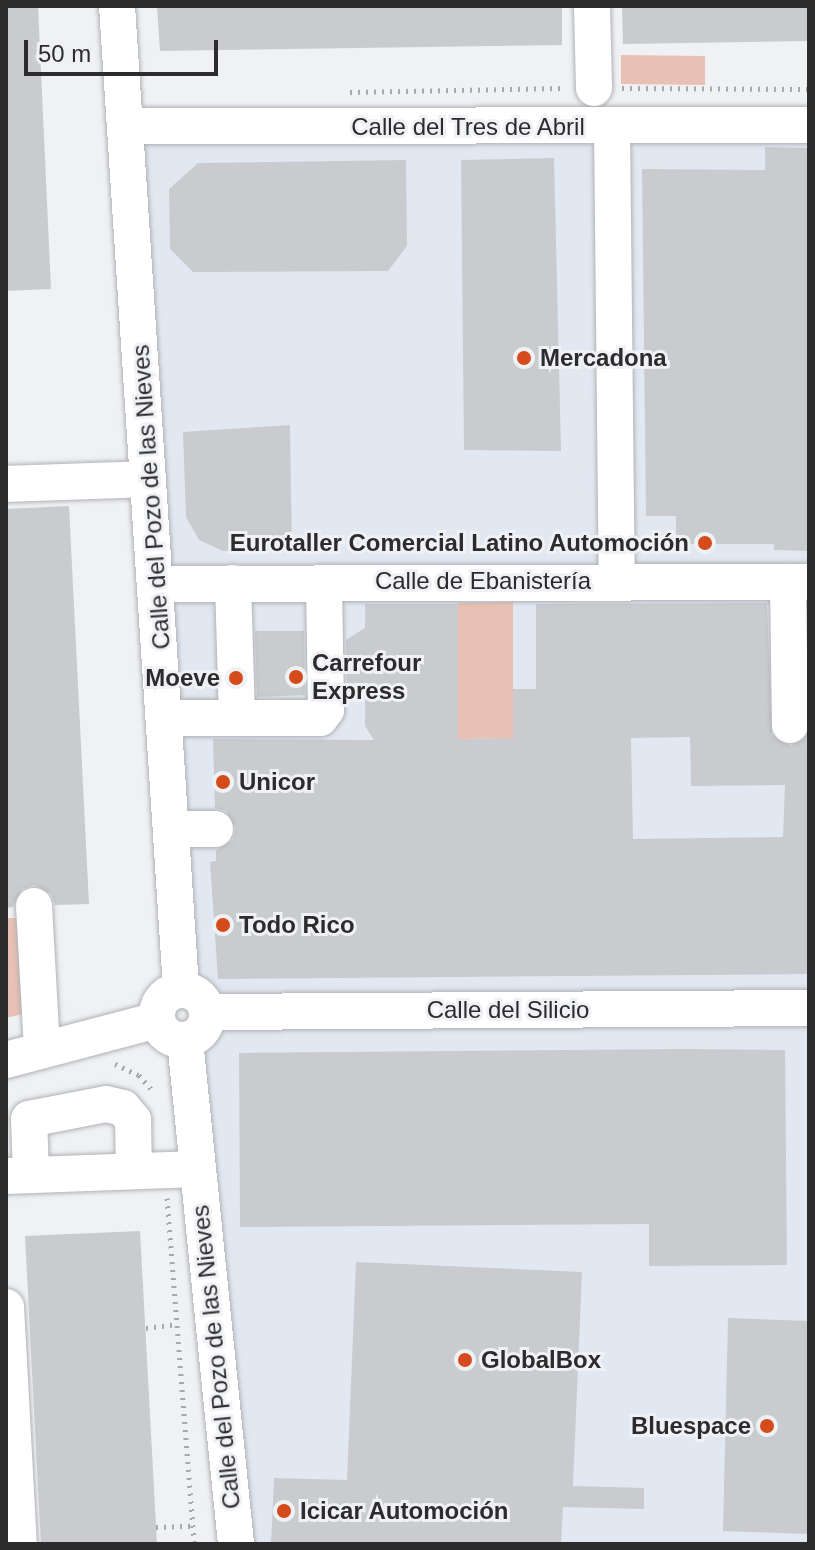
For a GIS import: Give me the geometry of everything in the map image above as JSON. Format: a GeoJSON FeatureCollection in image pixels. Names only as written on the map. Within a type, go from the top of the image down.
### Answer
{"type":"FeatureCollection","features":[{"type":"Feature","properties":{"kind":"street","name":"Calle del Pozo de las Nieves"},"geometry":{"type":"LineString","coordinates":[[117,6],[148,479],[158,584],[181,989]]}},
{"type":"Feature","properties":{"kind":"street"},"geometry":{"type":"LineString","coordinates":[[592,6],[594,88]]}},
{"type":"Feature","properties":{"kind":"street","name":"Calle del Tres de Abril"},"geometry":{"type":"LineString","coordinates":[[127,126],[809,125]]}},
{"type":"Feature","properties":{"kind":"street"},"geometry":{"type":"LineString","coordinates":[[612,127],[617,581]]}},
{"type":"Feature","properties":{"kind":"street"},"geometry":{"type":"LineString","coordinates":[[6,484],[148,479]]}},
{"type":"Feature","properties":{"kind":"street"},"geometry":{"type":"LineString","coordinates":[[790,725],[798,582]]}},
{"type":"Feature","properties":{"kind":"street","name":"Calle de Ebanistería"},"geometry":{"type":"LineString","coordinates":[[158,584],[798,582]]}},
{"type":"Feature","properties":{"kind":"street"},"geometry":{"type":"LineString","coordinates":[[233,583],[237,717]]}},
{"type":"Feature","properties":{"kind":"street"},"geometry":{"type":"LineString","coordinates":[[165,718],[320,718],[326,710],[324,583]]}},
{"type":"Feature","properties":{"kind":"street"},"geometry":{"type":"LineString","coordinates":[[172,829],[215,829]]}},
{"type":"Feature","properties":{"kind":"street"},"geometry":{"type":"LineString","coordinates":[[34,906],[42,1050]]}},
{"type":"Feature","properties":{"kind":"street"},"geometry":{"type":"LineString","coordinates":[[6,1060],[42,1050],[171,1030],[199,1035],[208,1012],[194,992],[181,989],[168,993],[158,1005],[171,1030]]}},
{"type":"Feature","properties":{"kind":"street","name":"Calle del Silicio"},"geometry":{"type":"LineString","coordinates":[[208,1012],[809,1008]]}},
{"type":"Feature","properties":{"kind":"street","name":"Calle del Pozo de las Nieves"},"geometry":{"type":"LineString","coordinates":[[171,1030],[165,1170],[236,1544]]}},
{"type":"Feature","properties":{"kind":"street"},"geometry":{"type":"LineString","coordinates":[[106,1104],[123,1108],[165,1170],[18,1175],[29,1119],[106,1104]]}},
{"type":"Feature","properties":{"kind":"street"},"geometry":{"type":"LineString","coordinates":[[6,1307],[19,1544]]}},
{"type":"Feature","properties":{"kind":"path"},"geometry":{"type":"LineString","coordinates":[[346,92],[809,89]]}},
{"type":"Feature","properties":{"kind":"path"},"geometry":{"type":"LineString","coordinates":[[98,1063],[130,1070],[156,1098]]}},
{"type":"Feature","properties":{"kind":"path"},"geometry":{"type":"LineString","coordinates":[[165,1170],[194,1544]]}},
{"type":"Feature","properties":{"kind":"path"},"geometry":{"type":"LineString","coordinates":[[146,1328],[178,1324]]}},
{"type":"Feature","properties":{"kind":"path"},"geometry":{"type":"LineString","coordinates":[[156,1527],[193,1526]]}},
{"type":"Feature","properties":{"kind":"shaded area"},"geometry":{"type":"Polygon","coordinates":[[[621,55],[705,56],[705,85],[621,84],[621,55]]]}},
{"type":"Feature","properties":{"kind":"shaded area"},"geometry":{"type":"Polygon","coordinates":[[[809,125],[809,1544],[236,1544],[199,1035],[206,1023],[204,1001],[194,992],[127,126],[809,125]]]}},
{"type":"Feature","properties":{"kind":"shaded area"},"geometry":{"type":"Polygon","coordinates":[[[513,602],[513,738],[458,739],[458,603],[513,602]]]}},
{"type":"Feature","properties":{"kind":"shaded area"},"geometry":{"type":"Polygon","coordinates":[[[6,918],[23,918],[28,1013],[6,1018],[6,918]]]}},
{"type":"Feature","properties":{"kind":"building"},"geometry":{"type":"Polygon","coordinates":[[[6,6],[38,6],[51,289],[6,291],[6,6]]]}},
{"type":"Feature","properties":{"kind":"building"},"geometry":{"type":"Polygon","coordinates":[[[157,6],[562,6],[562,45],[160,51],[157,6]]]}},
{"type":"Feature","properties":{"kind":"building"},"geometry":{"type":"Polygon","coordinates":[[[622,6],[809,6],[809,41],[623,44],[622,6]]]}},
{"type":"Feature","properties":{"kind":"building"},"geometry":{"type":"Polygon","coordinates":[[[765,147],[809,148],[809,551],[774,550],[774,544],[676,544],[676,516],[646,516],[642,169],[765,170],[765,147]]]}},
{"type":"Feature","properties":{"kind":"building"},"geometry":{"type":"Polygon","coordinates":[[[554,158],[561,451],[464,450],[461,160],[554,158]]]}},
{"type":"Feature","properties":{"kind":"building"},"geometry":{"type":"Polygon","coordinates":[[[406,160],[407,246],[388,271],[193,272],[170,249],[169,189],[198,163],[406,160]]]}},
{"type":"Feature","properties":{"kind":"building"},"geometry":{"type":"Polygon","coordinates":[[[290,425],[292,549],[223,551],[199,540],[186,517],[183,432],[290,425]]]}},
{"type":"Feature","properties":{"kind":"building"},"geometry":{"type":"Polygon","coordinates":[[[69,506],[89,904],[55,905],[51,894],[34,885],[22,889],[13,907],[6,908],[6,509],[69,506]]]}},
{"type":"Feature","properties":{"kind":"building"},"geometry":{"type":"Polygon","coordinates":[[[767,603],[772,735],[791,746],[809,733],[809,974],[218,979],[210,862],[216,861],[216,850],[233,840],[236,828],[226,811],[215,808],[213,739],[374,740],[365,726],[365,683],[347,695],[346,640],[365,628],[365,604],[458,604],[458,739],[513,738],[513,689],[536,689],[536,604],[767,603]],[[690,737],[631,738],[633,839],[783,837],[785,785],[691,786],[690,737]]]}},
{"type":"Feature","properties":{"kind":"building"},"geometry":{"type":"Polygon","coordinates":[[[255,631],[304,631],[305,695],[257,697],[255,631]]]}},
{"type":"Feature","properties":{"kind":"building"},"geometry":{"type":"Polygon","coordinates":[[[785,1050],[787,1265],[649,1266],[649,1224],[240,1227],[239,1053],[785,1050]]]}},
{"type":"Feature","properties":{"kind":"building"},"geometry":{"type":"Polygon","coordinates":[[[140,1231],[157,1544],[41,1544],[25,1236],[140,1231]]]}},
{"type":"Feature","properties":{"kind":"building","name":"GlobalBox"},"geometry":{"type":"Polygon","coordinates":[[[356,1262],[582,1272],[573,1486],[644,1488],[644,1509],[563,1507],[561,1544],[271,1544],[274,1478],[347,1480],[356,1262]]]}},
{"type":"Feature","properties":{"kind":"building","name":"Bluespace"},"geometry":{"type":"Polygon","coordinates":[[[728,1318],[809,1321],[809,1534],[723,1531],[728,1318]]]}},
{"type":"Feature","properties":{"kind":"place","name":"Mercadona"},"geometry":{"type":"Point","coordinates":[524,358]}},
{"type":"Feature","properties":{"kind":"place","name":"Eurotaller Comercial Latino Automoción"},"geometry":{"type":"Point","coordinates":[705,543]}},
{"type":"Feature","properties":{"kind":"place","name":"Carrefour Express"},"geometry":{"type":"Point","coordinates":[296,677]}},
{"type":"Feature","properties":{"kind":"place","name":"Moeve"},"geometry":{"type":"Point","coordinates":[236,678]}},
{"type":"Feature","properties":{"kind":"place","name":"Unicor"},"geometry":{"type":"Point","coordinates":[223,782]}},
{"type":"Feature","properties":{"kind":"place","name":"Todo Rico"},"geometry":{"type":"Point","coordinates":[223,925]}},
{"type":"Feature","properties":{"kind":"place","name":"GlobalBox"},"geometry":{"type":"Point","coordinates":[465,1360]}},
{"type":"Feature","properties":{"kind":"place","name":"Bluespace"},"geometry":{"type":"Point","coordinates":[767,1426]}},
{"type":"Feature","properties":{"kind":"place","name":"Icicar Automoción"},"geometry":{"type":"Point","coordinates":[284,1511]}}]}
